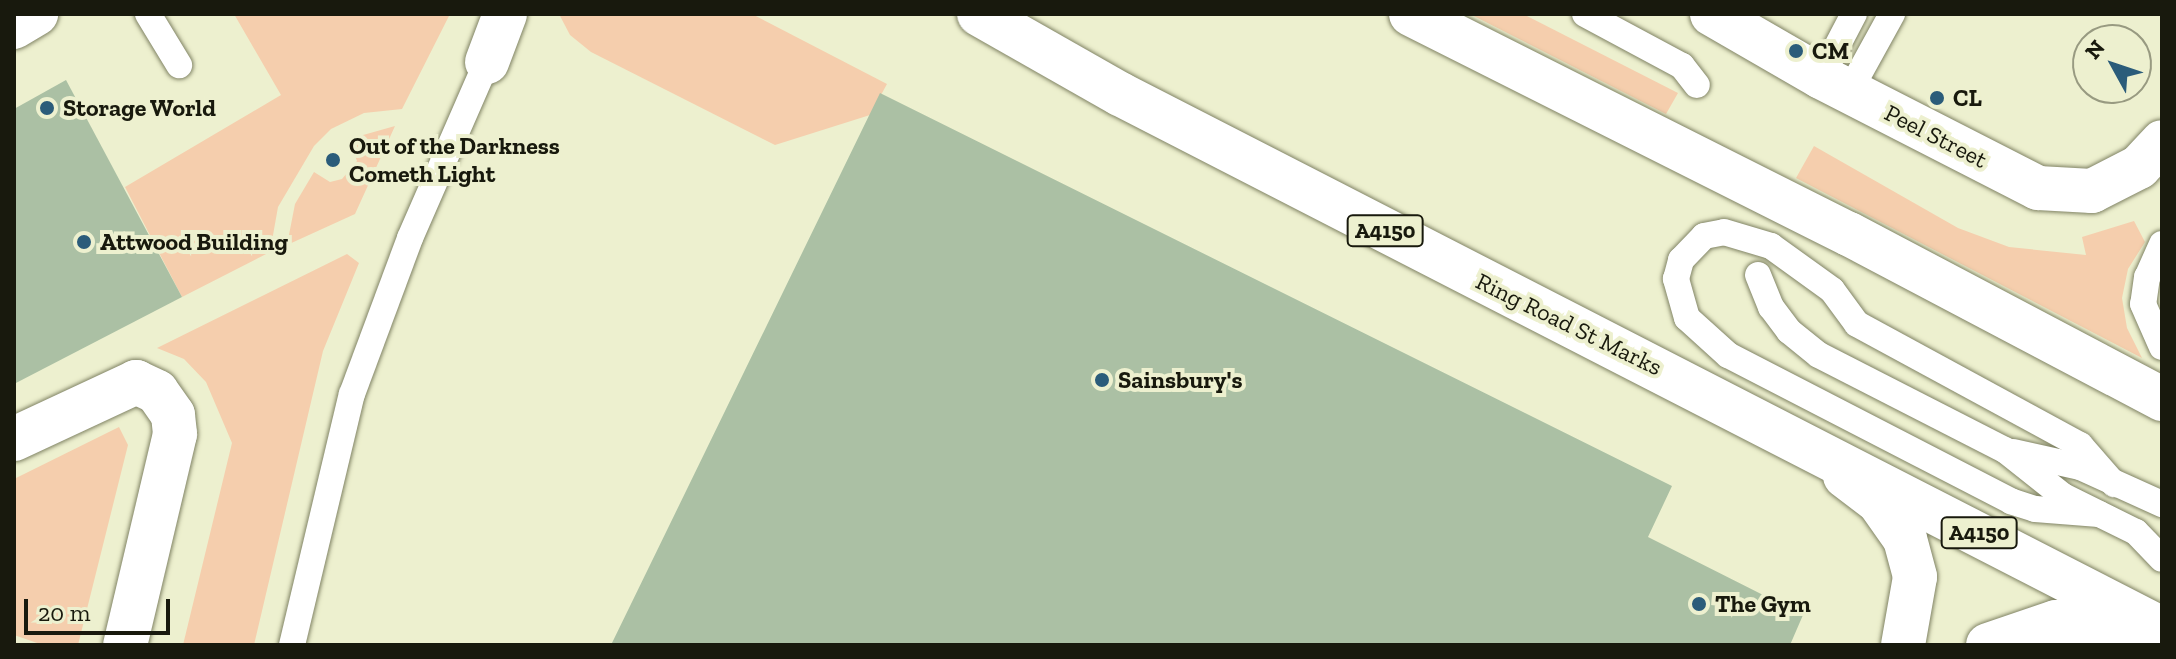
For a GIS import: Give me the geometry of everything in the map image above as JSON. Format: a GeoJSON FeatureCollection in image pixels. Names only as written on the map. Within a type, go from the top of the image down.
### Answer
{"type":"FeatureCollection","features":[{"type":"Feature","properties":{"kind":"main road"},"geometry":{"type":"LineString","coordinates":[[14,27],[36,14]]}},
{"type":"Feature","properties":{"kind":"main road"},"geometry":{"type":"LineString","coordinates":[[487,62],[505,14]]}},
{"type":"Feature","properties":{"kind":"main road","name":"Ring Road St Marks"},"geometry":{"type":"LineString","coordinates":[[979,14],[1270,171],[1796,437],[2162,629]]}},
{"type":"Feature","properties":{"kind":"main road"},"geometry":{"type":"LineString","coordinates":[[1411,14],[1849,234],[2162,399]]}},
{"type":"Feature","properties":{"kind":"main road","name":"Peel Street"},"geometry":{"type":"LineString","coordinates":[[1712,14],[1835,84],[2038,188],[2092,191],[2139,167],[2162,142]]}},
{"type":"Feature","properties":{"kind":"main road"},"geometry":{"type":"LineString","coordinates":[[14,439],[116,388],[136,382],[157,392],[173,415],[175,434],[125,645]]}},
{"type":"Feature","properties":{"kind":"main road"},"geometry":{"type":"LineString","coordinates":[[1796,437],[1879,502],[1905,539],[1915,577],[1903,645]]}},
{"type":"Feature","properties":{"kind":"main road"},"geometry":{"type":"LineString","coordinates":[[1988,645],[2056,622],[2162,638]]}},
{"type":"Feature","properties":{"kind":"lane"},"geometry":{"type":"LineString","coordinates":[[148,14],[179,65]]}},
{"type":"Feature","properties":{"kind":"lane"},"geometry":{"type":"LineString","coordinates":[[1585,14],[1682,66],[1697,85]]}},
{"type":"Feature","properties":{"kind":"lane"},"geometry":{"type":"LineString","coordinates":[[1835,84],[1854,14]]}},
{"type":"Feature","properties":{"kind":"lane"},"geometry":{"type":"LineString","coordinates":[[1835,84],[1892,14]]}},
{"type":"Feature","properties":{"kind":"lane"},"geometry":{"type":"LineString","coordinates":[[292,645],[352,394],[421,212],[487,62]]}},
{"type":"Feature","properties":{"kind":"lane"},"geometry":{"type":"LineString","coordinates":[[2099,514],[2035,509],[2011,501],[1728,355],[1687,318],[1676,279],[1681,260],[1704,236],[1724,232],[1771,246],[1822,280],[1857,324],[2080,445],[2114,484]]}},
{"type":"Feature","properties":{"kind":"lane"},"geometry":{"type":"LineString","coordinates":[[2162,244],[2147,277],[2143,304],[2162,347]]}},
{"type":"Feature","properties":{"kind":"lane"},"geometry":{"type":"LineString","coordinates":[[1758,275],[1771,307],[1789,331],[1819,355],[2005,450],[2063,496],[2136,532],[2162,559]]}},
{"type":"Feature","properties":{"kind":"lane"},"geometry":{"type":"LineString","coordinates":[[2005,450],[2080,467],[2162,504]]}},
{"type":"Feature","properties":{"kind":"shaded area"},"geometry":{"type":"Polygon","coordinates":[[[234,14],[450,14],[402,109],[364,113],[331,129],[314,146],[278,207],[270,252],[182,297],[125,187],[281,95],[234,14]]]}},
{"type":"Feature","properties":{"kind":"shaded area"},"geometry":{"type":"Polygon","coordinates":[[[559,14],[752,14],[887,84],[870,115],[775,145],[591,52],[570,35],[559,14]]]}},
{"type":"Feature","properties":{"kind":"shaded area"},"geometry":{"type":"Polygon","coordinates":[[[1470,14],[1523,14],[1678,93],[1666,114],[1470,14]]]}},
{"type":"Feature","properties":{"kind":"shaded area"},"geometry":{"type":"Polygon","coordinates":[[[395,126],[355,214],[287,245],[295,204],[314,172],[330,182],[342,179],[357,161],[349,139],[395,126]]]}},
{"type":"Feature","properties":{"kind":"shaded area"},"geometry":{"type":"Polygon","coordinates":[[[1814,146],[1958,228],[2009,247],[2086,255],[2082,237],[2134,221],[2145,242],[2128,269],[2122,298],[2127,328],[2142,358],[1796,178],[1814,146]]]}},
{"type":"Feature","properties":{"kind":"shaded area"},"geometry":{"type":"Polygon","coordinates":[[[347,254],[359,263],[323,351],[254,645],[183,645],[232,443],[206,382],[184,359],[157,348],[347,254]]]}},
{"type":"Feature","properties":{"kind":"shaded area"},"geometry":{"type":"Polygon","coordinates":[[[119,427],[128,445],[78,645],[43,645],[14,635],[14,479],[119,427]]]}},
{"type":"Feature","properties":{"kind":"building","name":"Attwood Building"},"geometry":{"type":"Polygon","coordinates":[[[66,80],[182,297],[14,384],[14,109],[66,80]]]}},
{"type":"Feature","properties":{"kind":"building","name":"Sainsbury's"},"geometry":{"type":"Polygon","coordinates":[[[880,93],[1672,486],[1648,537],[1803,615],[1790,645],[611,645],[880,93]]]}},
{"type":"Feature","properties":{"kind":"place","name":"CM"},"geometry":{"type":"Point","coordinates":[1796,51]}},
{"type":"Feature","properties":{"kind":"place","name":"CL"},"geometry":{"type":"Point","coordinates":[1937,98]}},
{"type":"Feature","properties":{"kind":"place","name":"Storage World"},"geometry":{"type":"Point","coordinates":[47,108]}},
{"type":"Feature","properties":{"kind":"place","name":"Out of the Darkness Cometh Light"},"geometry":{"type":"Point","coordinates":[333,160]}},
{"type":"Feature","properties":{"kind":"place","name":"Attwood Building"},"geometry":{"type":"Point","coordinates":[84,242]}},
{"type":"Feature","properties":{"kind":"place","name":"Sainsbury's"},"geometry":{"type":"Point","coordinates":[1102,380]}},
{"type":"Feature","properties":{"kind":"place","name":"The Gym"},"geometry":{"type":"Point","coordinates":[1699,604]}}]}
